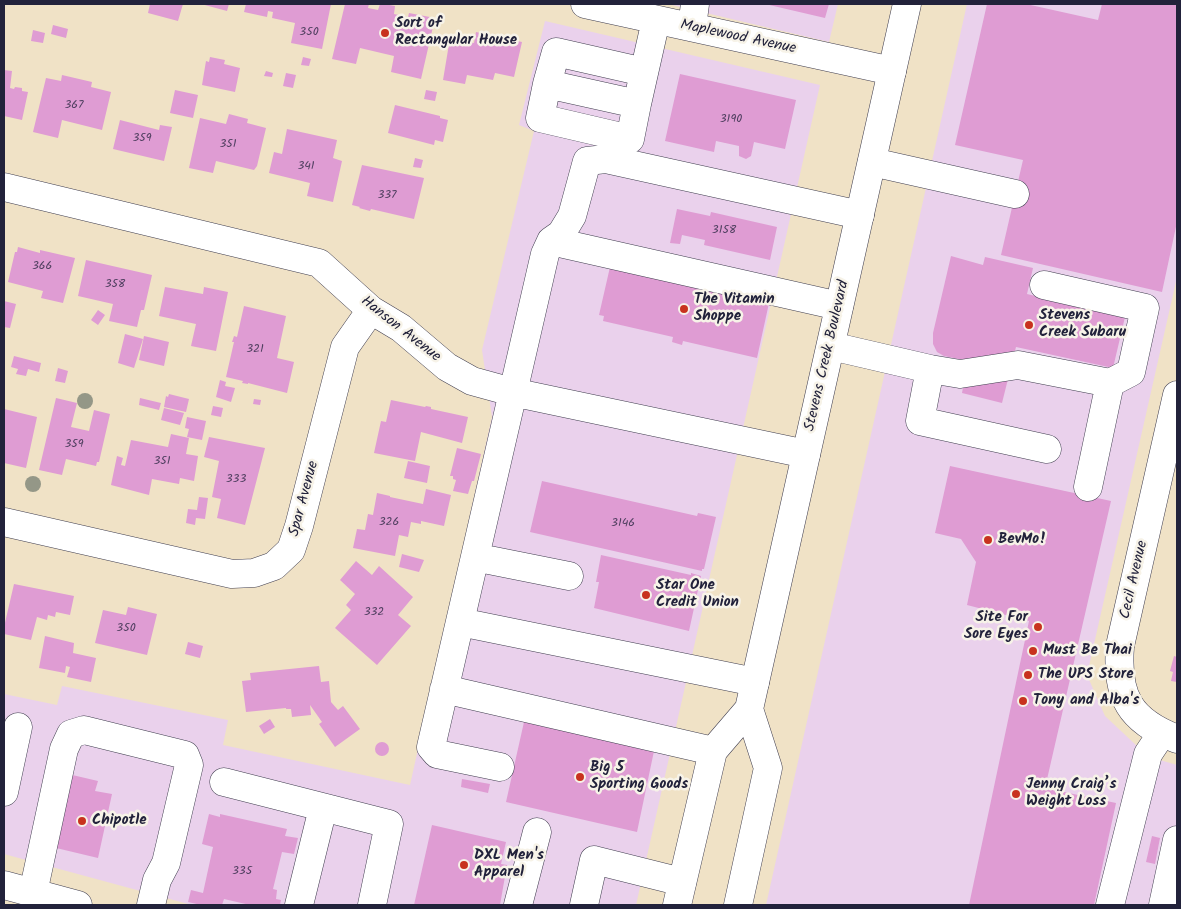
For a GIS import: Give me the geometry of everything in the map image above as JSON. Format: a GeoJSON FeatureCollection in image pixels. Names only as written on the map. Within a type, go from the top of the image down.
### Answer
{"type":"FeatureCollection","features":[{"type":"Feature","properties":{"kind":"street","name":"Maplewood Avenue"},"geometry":{"type":"LineString","coordinates":[[585,4],[656,20],[694,16],[892,71]]}},
{"type":"Feature","properties":{"kind":"street","name":"Stevens Creek Boulevard"},"geometry":{"type":"LineString","coordinates":[[679,894],[712,751],[749,709],[907,4]]}},
{"type":"Feature","properties":{"kind":"street"},"geometry":{"type":"LineString","coordinates":[[644,72],[556,52],[540,118],[630,139],[656,20]]}},
{"type":"Feature","properties":{"kind":"street"},"geometry":{"type":"LineString","coordinates":[[547,84],[637,104]]}},
{"type":"Feature","properties":{"kind":"street"},"geometry":{"type":"LineString","coordinates":[[500,767],[437,754],[431,747],[545,254],[551,241],[562,234],[572,216],[586,161],[606,159],[860,215]]}},
{"type":"Feature","properties":{"kind":"street"},"geometry":{"type":"LineString","coordinates":[[872,162],[1015,194]]}},
{"type":"Feature","properties":{"kind":"street","name":"Hanson Avenue"},"geometry":{"type":"LineString","coordinates":[[4,186],[319,263],[372,310],[400,328],[447,367],[472,381],[512,392],[806,454]]}},
{"type":"Feature","properties":{"kind":"street"},"geometry":{"type":"LineString","coordinates":[[551,241],[839,306]]}},
{"type":"Feature","properties":{"kind":"street"},"geometry":{"type":"LineString","coordinates":[[831,346],[960,374],[1018,365],[1110,383],[1131,372],[1145,308],[1044,286]]}},
{"type":"Feature","properties":{"kind":"street","name":"Spar Avenue"},"geometry":{"type":"LineString","coordinates":[[4,522],[232,574],[254,573],[274,566],[291,550],[299,526],[344,347],[372,310]]}},
{"type":"Feature","properties":{"kind":"street"},"geometry":{"type":"LineString","coordinates":[[930,369],[920,421],[1047,449]]}},
{"type":"Feature","properties":{"kind":"street"},"geometry":{"type":"LineString","coordinates":[[1088,487],[1110,383]]}},
{"type":"Feature","properties":{"kind":"street","name":"Cecil Avenue"},"geometry":{"type":"LineString","coordinates":[[1170,736],[1146,725],[1133,710],[1122,692],[1118,668],[1120,646],[1177,395]]}},
{"type":"Feature","properties":{"kind":"street"},"geometry":{"type":"LineString","coordinates":[[474,561],[484,559],[569,576]]}},
{"type":"Feature","properties":{"kind":"street"},"geometry":{"type":"LineString","coordinates":[[460,622],[755,682]]}},
{"type":"Feature","properties":{"kind":"street"},"geometry":{"type":"LineString","coordinates":[[444,689],[712,751]]}},
{"type":"Feature","properties":{"kind":"street"},"geometry":{"type":"LineString","coordinates":[[738,905],[768,768],[749,709]]}},
{"type":"Feature","properties":{"kind":"street"},"geometry":{"type":"LineString","coordinates":[[4,792],[18,727]]}},
{"type":"Feature","properties":{"kind":"street"},"geometry":{"type":"LineString","coordinates":[[33,893],[64,749],[70,734],[84,730],[185,754],[189,765],[187,774],[166,863],[157,880],[151,905]]}},
{"type":"Feature","properties":{"kind":"street"},"geometry":{"type":"LineString","coordinates":[[1110,905],[1148,754],[1170,736]]}},
{"type":"Feature","properties":{"kind":"street"},"geometry":{"type":"LineString","coordinates":[[224,782],[389,824],[372,905]]}},
{"type":"Feature","properties":{"kind":"street"},"geometry":{"type":"LineString","coordinates":[[299,905],[324,808]]}},
{"type":"Feature","properties":{"kind":"street"},"geometry":{"type":"LineString","coordinates":[[518,905],[537,832]]}},
{"type":"Feature","properties":{"kind":"street"},"geometry":{"type":"LineString","coordinates":[[1163,905],[1177,840]]}},
{"type":"Feature","properties":{"kind":"street"},"geometry":{"type":"LineString","coordinates":[[584,905],[594,860],[679,894]]}},
{"type":"Feature","properties":{"kind":"street"},"geometry":{"type":"LineString","coordinates":[[4,885],[78,905]]}},
{"type":"Feature","properties":{"kind":"shaded area"},"geometry":{"type":"Polygon","coordinates":[[[668,4],[838,4],[829,42],[668,4]]]}},
{"type":"Feature","properties":{"kind":"shaded area"},"geometry":{"type":"Polygon","coordinates":[[[967,4],[1177,4],[1177,277],[1087,675],[1105,716],[1137,746],[1160,760],[1177,765],[1177,905],[766,905],[967,4]]]}},
{"type":"Feature","properties":{"kind":"shaded area"},"geometry":{"type":"Polygon","coordinates":[[[545,21],[820,85],[636,905],[192,905],[4,854],[4,694],[57,705],[62,686],[228,720],[223,745],[410,785],[492,417],[482,350],[534,131],[519,125],[545,21]]]}},
{"type":"Feature","properties":{"kind":"building"},"geometry":{"type":"Polygon","coordinates":[[[150,4],[183,4],[178,21],[148,13],[150,4]]]}},
{"type":"Feature","properties":{"kind":"building"},"geometry":{"type":"Polygon","coordinates":[[[201,4],[229,4],[227,11],[201,4]]]}},
{"type":"Feature","properties":{"kind":"building"},"geometry":{"type":"Polygon","coordinates":[[[246,4],[331,4],[322,49],[291,43],[295,23],[272,18],[273,12],[268,11],[267,17],[244,12],[246,4]]]}},
{"type":"Feature","properties":{"kind":"building","name":"Sort of Rectangular House"},"geometry":{"type":"Polygon","coordinates":[[[345,4],[369,4],[368,8],[378,10],[380,4],[384,4],[395,6],[394,14],[408,17],[409,13],[435,18],[421,79],[391,72],[394,56],[360,48],[356,64],[332,59],[345,4]]]}},
{"type":"Feature","properties":{"kind":"building"},"geometry":{"type":"Polygon","coordinates":[[[765,4],[829,4],[825,18],[765,4]]]}},
{"type":"Feature","properties":{"kind":"building"},"geometry":{"type":"Polygon","coordinates":[[[987,4],[1026,4],[1098,20],[1102,4],[1177,4],[1177,222],[1162,292],[1001,255],[1023,160],[955,145],[987,4]]]}},
{"type":"Feature","properties":{"kind":"building"},"geometry":{"type":"Polygon","coordinates":[[[53,25],[68,29],[66,38],[51,34],[53,25]]]}},
{"type":"Feature","properties":{"kind":"building"},"geometry":{"type":"Polygon","coordinates":[[[33,30],[45,33],[43,43],[31,41],[33,30]]]}},
{"type":"Feature","properties":{"kind":"building"},"geometry":{"type":"Polygon","coordinates":[[[476,32],[522,42],[514,77],[495,73],[493,80],[467,75],[465,84],[443,80],[450,38],[474,43],[476,32]]]}},
{"type":"Feature","properties":{"kind":"building"},"geometry":{"type":"Polygon","coordinates":[[[210,57],[225,60],[224,64],[240,68],[235,92],[202,85],[206,61],[209,62],[210,57]]]}},
{"type":"Feature","properties":{"kind":"building"},"geometry":{"type":"Polygon","coordinates":[[[303,57],[311,59],[309,66],[301,65],[303,57]]]}},
{"type":"Feature","properties":{"kind":"building"},"geometry":{"type":"Polygon","coordinates":[[[4,70],[12,71],[10,88],[22,88],[22,91],[28,92],[22,120],[4,116],[4,70]]]}},
{"type":"Feature","properties":{"kind":"building"},"geometry":{"type":"Polygon","coordinates":[[[266,71],[273,73],[272,77],[264,76],[266,71]]]}},
{"type":"Feature","properties":{"kind":"building"},"geometry":{"type":"Polygon","coordinates":[[[286,73],[296,75],[293,88],[283,86],[286,73]]]}},
{"type":"Feature","properties":{"kind":"building"},"geometry":{"type":"Polygon","coordinates":[[[680,74],[796,100],[785,149],[754,142],[751,156],[746,159],[739,156],[739,146],[716,141],[714,152],[665,141],[680,74]]]}},
{"type":"Feature","properties":{"kind":"building"},"geometry":{"type":"Polygon","coordinates":[[[62,75],[92,82],[91,87],[111,92],[102,130],[62,120],[58,138],[33,132],[46,78],[61,81],[62,75]]]}},
{"type":"Feature","properties":{"kind":"building"},"geometry":{"type":"Polygon","coordinates":[[[175,90],[198,95],[193,118],[170,113],[175,90]]]}},
{"type":"Feature","properties":{"kind":"building"},"geometry":{"type":"Polygon","coordinates":[[[426,90],[437,92],[435,101],[424,99],[426,90]]]}},
{"type":"Feature","properties":{"kind":"building"},"geometry":{"type":"Polygon","coordinates":[[[395,105],[440,116],[440,118],[448,120],[443,142],[435,140],[434,145],[388,133],[395,105]]]}},
{"type":"Feature","properties":{"kind":"building"},"geometry":{"type":"Polygon","coordinates":[[[229,114],[248,119],[247,123],[266,128],[257,166],[254,170],[216,161],[213,173],[189,168],[200,118],[226,124],[229,114]]]}},
{"type":"Feature","properties":{"kind":"building"},"geometry":{"type":"Polygon","coordinates":[[[120,120],[159,130],[160,125],[172,127],[164,161],[113,149],[120,120]]]}},
{"type":"Feature","properties":{"kind":"building"},"geometry":{"type":"Polygon","coordinates":[[[287,129],[337,140],[333,158],[342,161],[333,202],[307,196],[310,183],[269,173],[274,152],[282,154],[287,129]]]}},
{"type":"Feature","properties":{"kind":"building"},"geometry":{"type":"Polygon","coordinates":[[[415,158],[423,160],[421,168],[413,167],[415,158]]]}},
{"type":"Feature","properties":{"kind":"building"},"geometry":{"type":"Polygon","coordinates":[[[362,165],[424,178],[414,219],[371,209],[370,211],[352,205],[362,165]]]}},
{"type":"Feature","properties":{"kind":"building"},"geometry":{"type":"Polygon","coordinates":[[[677,209],[710,216],[711,212],[777,227],[770,260],[704,245],[705,240],[682,235],[680,244],[670,243],[677,209]]]}},
{"type":"Feature","properties":{"kind":"building"},"geometry":{"type":"Polygon","coordinates":[[[18,247],[40,253],[40,250],[75,258],[63,303],[41,298],[43,291],[8,282],[15,252],[17,252],[18,247]]]}},
{"type":"Feature","properties":{"kind":"building","name":"Stevens Creek Subaru"},"geometry":{"type":"Polygon","coordinates":[[[951,256],[983,265],[985,257],[1033,268],[1027,294],[1125,317],[1113,368],[1016,347],[1002,403],[962,393],[968,361],[944,356],[937,352],[933,344],[933,333],[951,256]]]}},
{"type":"Feature","properties":{"kind":"building"},"geometry":{"type":"Polygon","coordinates":[[[86,260],[152,275],[144,310],[141,310],[137,327],[109,321],[113,304],[78,296],[86,260]]]}},
{"type":"Feature","properties":{"kind":"building","name":"The Vitamin Shoppe"},"geometry":{"type":"Polygon","coordinates":[[[610,267],[769,303],[757,358],[683,341],[682,345],[672,342],[673,337],[603,321],[604,316],[599,315],[610,267]]]}},
{"type":"Feature","properties":{"kind":"building"},"geometry":{"type":"Polygon","coordinates":[[[165,287],[203,294],[204,287],[228,292],[216,351],[191,346],[196,324],[159,316],[165,287]]]}},
{"type":"Feature","properties":{"kind":"building"},"geometry":{"type":"Polygon","coordinates":[[[4,301],[16,304],[10,328],[4,327],[4,301]]]}},
{"type":"Feature","properties":{"kind":"building"},"geometry":{"type":"Polygon","coordinates":[[[244,306],[286,316],[277,358],[294,362],[287,393],[242,383],[243,381],[226,377],[234,342],[232,342],[234,336],[237,337],[244,306]]]}},
{"type":"Feature","properties":{"kind":"building"},"geometry":{"type":"Polygon","coordinates":[[[98,310],[105,315],[98,325],[91,320],[98,310]]]}},
{"type":"Feature","properties":{"kind":"building"},"geometry":{"type":"Polygon","coordinates":[[[125,334],[143,339],[134,368],[118,363],[125,334]]]}},
{"type":"Feature","properties":{"kind":"building"},"geometry":{"type":"Polygon","coordinates":[[[144,336],[169,342],[164,366],[139,360],[144,336]]]}},
{"type":"Feature","properties":{"kind":"building"},"geometry":{"type":"Polygon","coordinates":[[[14,356],[41,363],[39,372],[28,369],[26,376],[16,374],[18,369],[11,367],[14,356]]]}},
{"type":"Feature","properties":{"kind":"building"},"geometry":{"type":"Polygon","coordinates":[[[58,368],[68,371],[65,383],[55,381],[58,368]]]}},
{"type":"Feature","properties":{"kind":"building"},"geometry":{"type":"Polygon","coordinates":[[[220,380],[226,382],[225,386],[235,388],[231,402],[216,397],[220,380]]]}},
{"type":"Feature","properties":{"kind":"building"},"geometry":{"type":"Polygon","coordinates":[[[169,394],[189,399],[186,412],[164,407],[166,396],[168,397],[169,394]]]}},
{"type":"Feature","properties":{"kind":"building"},"geometry":{"type":"Polygon","coordinates":[[[56,398],[77,403],[71,427],[89,431],[94,410],[110,414],[99,462],[97,462],[96,466],[66,459],[62,475],[39,470],[56,398]]]}},
{"type":"Feature","properties":{"kind":"building"},"geometry":{"type":"Polygon","coordinates":[[[140,398],[161,403],[159,410],[139,405],[140,398]]]}},
{"type":"Feature","properties":{"kind":"building"},"geometry":{"type":"Polygon","coordinates":[[[254,399],[261,400],[260,405],[253,404],[254,399]]]}},
{"type":"Feature","properties":{"kind":"building"},"geometry":{"type":"Polygon","coordinates":[[[391,400],[431,407],[431,409],[468,417],[462,443],[421,432],[415,461],[374,453],[381,421],[386,422],[391,400]]]}},
{"type":"Feature","properties":{"kind":"building"},"geometry":{"type":"Polygon","coordinates":[[[213,406],[223,408],[221,417],[211,415],[213,406]]]}},
{"type":"Feature","properties":{"kind":"building"},"geometry":{"type":"Polygon","coordinates":[[[164,408],[184,413],[180,425],[161,420],[164,408]]]}},
{"type":"Feature","properties":{"kind":"building"},"geometry":{"type":"Polygon","coordinates":[[[4,409],[37,417],[26,468],[4,463],[4,409]]]}},
{"type":"Feature","properties":{"kind":"building"},"geometry":{"type":"Polygon","coordinates":[[[187,417],[206,421],[202,440],[187,437],[189,429],[185,428],[187,417]]]}},
{"type":"Feature","properties":{"kind":"building"},"geometry":{"type":"Polygon","coordinates":[[[171,434],[189,438],[186,454],[198,456],[194,481],[180,478],[179,484],[152,479],[149,495],[111,485],[117,456],[123,458],[121,465],[125,466],[131,440],[168,447],[171,434]]]}},
{"type":"Feature","properties":{"kind":"building"},"geometry":{"type":"Polygon","coordinates":[[[209,437],[265,448],[245,525],[217,518],[221,499],[212,497],[219,461],[204,457],[209,437]]]}},
{"type":"Feature","properties":{"kind":"building"},"geometry":{"type":"Polygon","coordinates":[[[457,448],[481,454],[474,481],[472,481],[468,494],[453,491],[456,480],[453,479],[453,476],[450,476],[457,448]]]}},
{"type":"Feature","properties":{"kind":"building"},"geometry":{"type":"Polygon","coordinates":[[[408,461],[430,466],[427,483],[404,478],[408,461]]]}},
{"type":"Feature","properties":{"kind":"building"},"geometry":{"type":"Polygon","coordinates":[[[950,466],[1111,501],[1045,788],[1116,803],[1094,905],[969,905],[1029,621],[967,605],[976,562],[961,539],[935,533],[950,466]]]}},
{"type":"Feature","properties":{"kind":"building"},"geometry":{"type":"Polygon","coordinates":[[[542,481],[697,516],[698,513],[716,517],[704,569],[702,571],[530,532],[542,481]]]}},
{"type":"Feature","properties":{"kind":"building"},"geometry":{"type":"Polygon","coordinates":[[[426,489],[451,495],[444,526],[421,521],[421,524],[411,522],[408,537],[399,535],[395,556],[353,548],[357,529],[365,530],[368,514],[373,515],[377,493],[423,504],[426,489]]]}},
{"type":"Feature","properties":{"kind":"building"},"geometry":{"type":"Polygon","coordinates":[[[199,497],[208,498],[205,519],[196,518],[195,525],[186,523],[188,509],[197,510],[199,497]]]}},
{"type":"Feature","properties":{"kind":"building"},"geometry":{"type":"Polygon","coordinates":[[[402,554],[424,560],[419,572],[399,567],[402,554]]]}},
{"type":"Feature","properties":{"kind":"building","name":"Star One Credit Union"},"geometry":{"type":"Polygon","coordinates":[[[601,555],[701,576],[689,631],[594,608],[599,582],[596,582],[601,555]]]}},
{"type":"Feature","properties":{"kind":"building"},"geometry":{"type":"Polygon","coordinates":[[[356,561],[372,575],[379,566],[413,597],[398,615],[411,626],[377,665],[335,628],[351,610],[346,605],[355,594],[340,580],[356,561]]]}},
{"type":"Feature","properties":{"kind":"building"},"geometry":{"type":"Polygon","coordinates":[[[14,584],[74,596],[70,615],[56,612],[55,617],[48,615],[47,620],[37,617],[31,640],[4,634],[14,584]]]}},
{"type":"Feature","properties":{"kind":"building"},"geometry":{"type":"Polygon","coordinates":[[[128,607],[157,614],[147,655],[95,643],[103,610],[126,615],[128,607]]]}},
{"type":"Feature","properties":{"kind":"building"},"geometry":{"type":"Polygon","coordinates":[[[45,636],[74,643],[73,653],[96,658],[91,682],[67,677],[70,667],[66,666],[65,673],[39,668],[45,636]]]}},
{"type":"Feature","properties":{"kind":"building"},"geometry":{"type":"Polygon","coordinates":[[[188,642],[203,646],[200,658],[185,654],[188,642]]]}},
{"type":"Feature","properties":{"kind":"building"},"geometry":{"type":"Polygon","coordinates":[[[1174,656],[1177,657],[1177,682],[1171,681],[1173,672],[1170,671],[1174,656]]]}},
{"type":"Feature","properties":{"kind":"building"},"geometry":{"type":"Polygon","coordinates":[[[319,666],[321,682],[329,681],[331,702],[338,710],[343,706],[360,729],[335,747],[319,724],[322,722],[310,705],[311,715],[292,717],[291,709],[286,708],[246,712],[242,681],[251,680],[250,673],[319,666]]]}},
{"type":"Feature","properties":{"kind":"building"},"geometry":{"type":"Polygon","coordinates":[[[270,719],[275,727],[264,734],[259,726],[270,719]]]}},
{"type":"Feature","properties":{"kind":"building","name":"Big 5 Sporting Goods"},"geometry":{"type":"Polygon","coordinates":[[[524,722],[654,751],[637,832],[506,802],[524,722]]]}},
{"type":"Feature","properties":{"kind":"building"},"geometry":{"type":"Polygon","coordinates":[[[379,742],[385,742],[389,749],[385,756],[379,756],[375,752],[375,746],[379,742]]]}},
{"type":"Feature","properties":{"kind":"building","name":"Chipotle"},"geometry":{"type":"Polygon","coordinates":[[[68,774],[98,781],[95,791],[112,794],[98,858],[52,847],[68,774]]]}},
{"type":"Feature","properties":{"kind":"building"},"geometry":{"type":"Polygon","coordinates":[[[462,779],[490,784],[488,793],[461,787],[462,779]]]}},
{"type":"Feature","properties":{"kind":"building"},"geometry":{"type":"Polygon","coordinates":[[[209,814],[220,817],[220,814],[287,829],[285,836],[298,838],[294,854],[282,852],[273,889],[277,890],[276,899],[281,900],[280,905],[250,905],[224,899],[222,905],[201,905],[188,902],[191,890],[203,893],[213,847],[202,844],[209,814]]]}},
{"type":"Feature","properties":{"kind":"building","name":"DXL Men's Apparel"},"geometry":{"type":"Polygon","coordinates":[[[432,825],[506,842],[501,864],[507,865],[500,905],[414,905],[432,825]]]}},
{"type":"Feature","properties":{"kind":"building"},"geometry":{"type":"Polygon","coordinates":[[[1152,836],[1160,838],[1155,864],[1146,862],[1152,836]]]}},
{"type":"Feature","properties":{"kind":"place","name":"Sort of Rectangular House"},"geometry":{"type":"Point","coordinates":[385,33]}},
{"type":"Feature","properties":{"kind":"place","name":"The Vitamin Shoppe"},"geometry":{"type":"Point","coordinates":[684,309]}},
{"type":"Feature","properties":{"kind":"place","name":"Stevens Creek Subaru"},"geometry":{"type":"Point","coordinates":[1029,325]}},
{"type":"Feature","properties":{"kind":"place","name":"BevMo!"},"geometry":{"type":"Point","coordinates":[988,540]}},
{"type":"Feature","properties":{"kind":"place","name":"Star One Credit Union"},"geometry":{"type":"Point","coordinates":[646,595]}},
{"type":"Feature","properties":{"kind":"place","name":"Site For Sore Eyes"},"geometry":{"type":"Point","coordinates":[1038,627]}},
{"type":"Feature","properties":{"kind":"place","name":"Must Be Thai"},"geometry":{"type":"Point","coordinates":[1033,651]}},
{"type":"Feature","properties":{"kind":"place","name":"The UPS Store"},"geometry":{"type":"Point","coordinates":[1028,675]}},
{"type":"Feature","properties":{"kind":"place","name":"Tony and Alba's"},"geometry":{"type":"Point","coordinates":[1023,701]}},
{"type":"Feature","properties":{"kind":"place","name":"Big 5 Sporting Goods"},"geometry":{"type":"Point","coordinates":[580,777]}},
{"type":"Feature","properties":{"kind":"place","name":"Jenny Craig’s Weight Loss"},"geometry":{"type":"Point","coordinates":[1016,794]}},
{"type":"Feature","properties":{"kind":"place","name":"Chipotle"},"geometry":{"type":"Point","coordinates":[82,821]}},
{"type":"Feature","properties":{"kind":"place","name":"DXL Men's Apparel"},"geometry":{"type":"Point","coordinates":[464,865]}}]}
